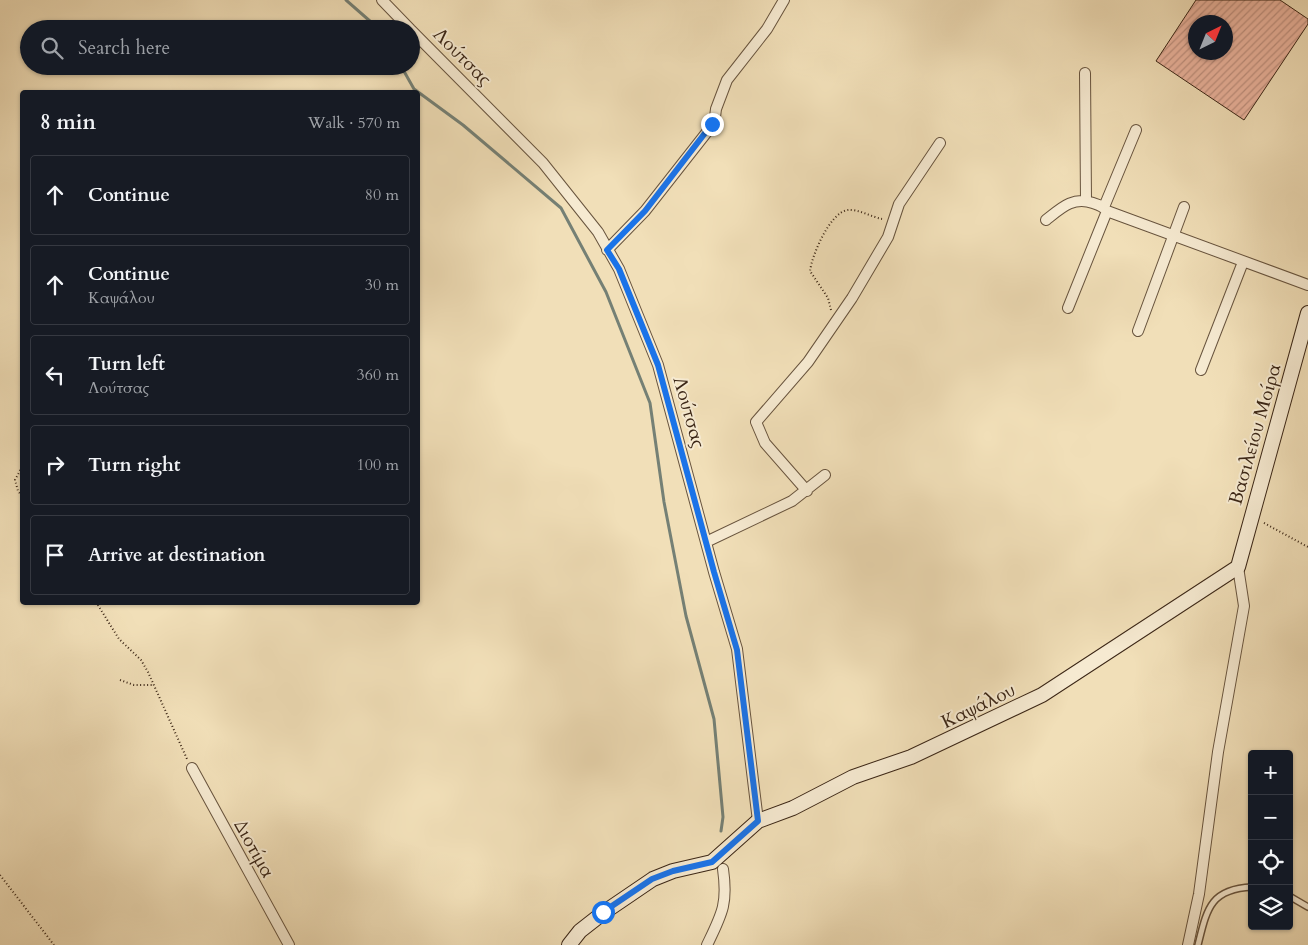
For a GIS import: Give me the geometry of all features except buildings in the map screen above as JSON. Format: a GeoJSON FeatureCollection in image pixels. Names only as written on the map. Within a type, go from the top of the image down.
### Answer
{"type":"FeatureCollection","features":[{"type":"Feature","properties":{"kind":"street","name":"Λούτσας"},"geometry":{"type":"LineString","coordinates":[[382,0],[402,20]]}},
{"type":"Feature","properties":{"kind":"street"},"geometry":{"type":"LineString","coordinates":[[607,250],[645,211],[707,132],[715,117],[716,109],[727,80],[767,29],[784,0]]}},
{"type":"Feature","properties":{"kind":"street","name":"Λούτσας"},"geometry":{"type":"LineString","coordinates":[[420,38],[543,163],[598,232],[619,269],[658,365],[737,650],[758,821]]}},
{"type":"Feature","properties":{"kind":"street"},"geometry":{"type":"LineString","coordinates":[[1085,73],[1086,201]]}},
{"type":"Feature","properties":{"kind":"street"},"geometry":{"type":"LineString","coordinates":[[1068,308],[1136,130]]}},
{"type":"Feature","properties":{"kind":"street"},"geometry":{"type":"LineString","coordinates":[[806,490],[765,442],[757,430],[756,422],[808,362],[829,332],[880,253],[899,204],[940,143]]}},
{"type":"Feature","properties":{"kind":"street"},"geometry":{"type":"LineString","coordinates":[[1046,220],[1070,202],[1086,201],[1173,236],[1308,285]]}},
{"type":"Feature","properties":{"kind":"street"},"geometry":{"type":"LineString","coordinates":[[1138,331],[1184,207]]}},
{"type":"Feature","properties":{"kind":"street"},"geometry":{"type":"LineString","coordinates":[[1201,370],[1243,262]]}},
{"type":"Feature","properties":{"kind":"street","name":"Βασιλείου Μοίρα"},"geometry":{"type":"LineString","coordinates":[[1238,567],[1308,313]]}},
{"type":"Feature","properties":{"kind":"street"},"geometry":{"type":"LineString","coordinates":[[706,542],[792,501],[825,476]]}},
{"type":"Feature","properties":{"kind":"street"},"geometry":{"type":"LineString","coordinates":[[1188,945],[1200,894],[1218,752],[1244,606],[1244,595],[1238,567]]}},
{"type":"Feature","properties":{"kind":"street","name":"Καψάλου"},"geometry":{"type":"LineString","coordinates":[[569,945],[580,931],[603,912],[652,879],[673,871],[712,862],[758,821],[786,811],[853,777],[911,757],[1042,695],[1238,567]]}},
{"type":"Feature","properties":{"kind":"street","name":"Διοτίμα"},"geometry":{"type":"LineString","coordinates":[[192,768],[289,945]]}},
{"type":"Feature","properties":{"kind":"street"},"geometry":{"type":"LineString","coordinates":[[707,945],[720,918],[726,895],[723,869]]}},
{"type":"Feature","properties":{"kind":"lane"},"geometry":{"type":"LineString","coordinates":[[1198,945],[1206,913],[1215,899],[1230,890],[1248,888]]}},
{"type":"Feature","properties":{"kind":"lane"},"geometry":{"type":"LineString","coordinates":[[1293,898],[1308,907]]}},
{"type":"Feature","properties":{"kind":"path"},"geometry":{"type":"LineString","coordinates":[[829,332],[831,310],[828,298],[810,271],[818,244],[842,212],[850,210],[881,219],[895,217]]}},
{"type":"Feature","properties":{"kind":"path"},"geometry":{"type":"LineString","coordinates":[[20,471],[15,480],[20,494]]}},
{"type":"Feature","properties":{"kind":"path"},"geometry":{"type":"LineString","coordinates":[[1251,515],[1308,547]]}},
{"type":"Feature","properties":{"kind":"path"},"geometry":{"type":"LineString","coordinates":[[98,605],[119,639],[141,660],[192,768]]}},
{"type":"Feature","properties":{"kind":"path"},"geometry":{"type":"LineString","coordinates":[[120,680],[134,685],[154,685]]}},
{"type":"Feature","properties":{"kind":"path"},"geometry":{"type":"LineString","coordinates":[[0,875],[54,945]]}},
{"type":"Feature","properties":{"kind":"waterway"},"geometry":{"type":"LineString","coordinates":[[346,0],[369,20]]}},
{"type":"Feature","properties":{"kind":"waterway"},"geometry":{"type":"LineString","coordinates":[[406,75],[415,90]]}},
{"type":"Feature","properties":{"kind":"waterway"},"geometry":{"type":"LineString","coordinates":[[420,93],[463,125],[561,208],[606,292],[650,403],[664,502],[686,616],[714,719],[723,817],[721,831]]}},
{"type":"Feature","properties":{"kind":"route"},"geometry":{"type":"LineString","coordinates":[[603,912],[652,879],[673,871],[712,862],[758,821],[747,719],[737,650],[730,622],[714,572],[670,403],[658,365],[644,326],[619,269],[607,250],[645,211],[712,124]]}}]}
